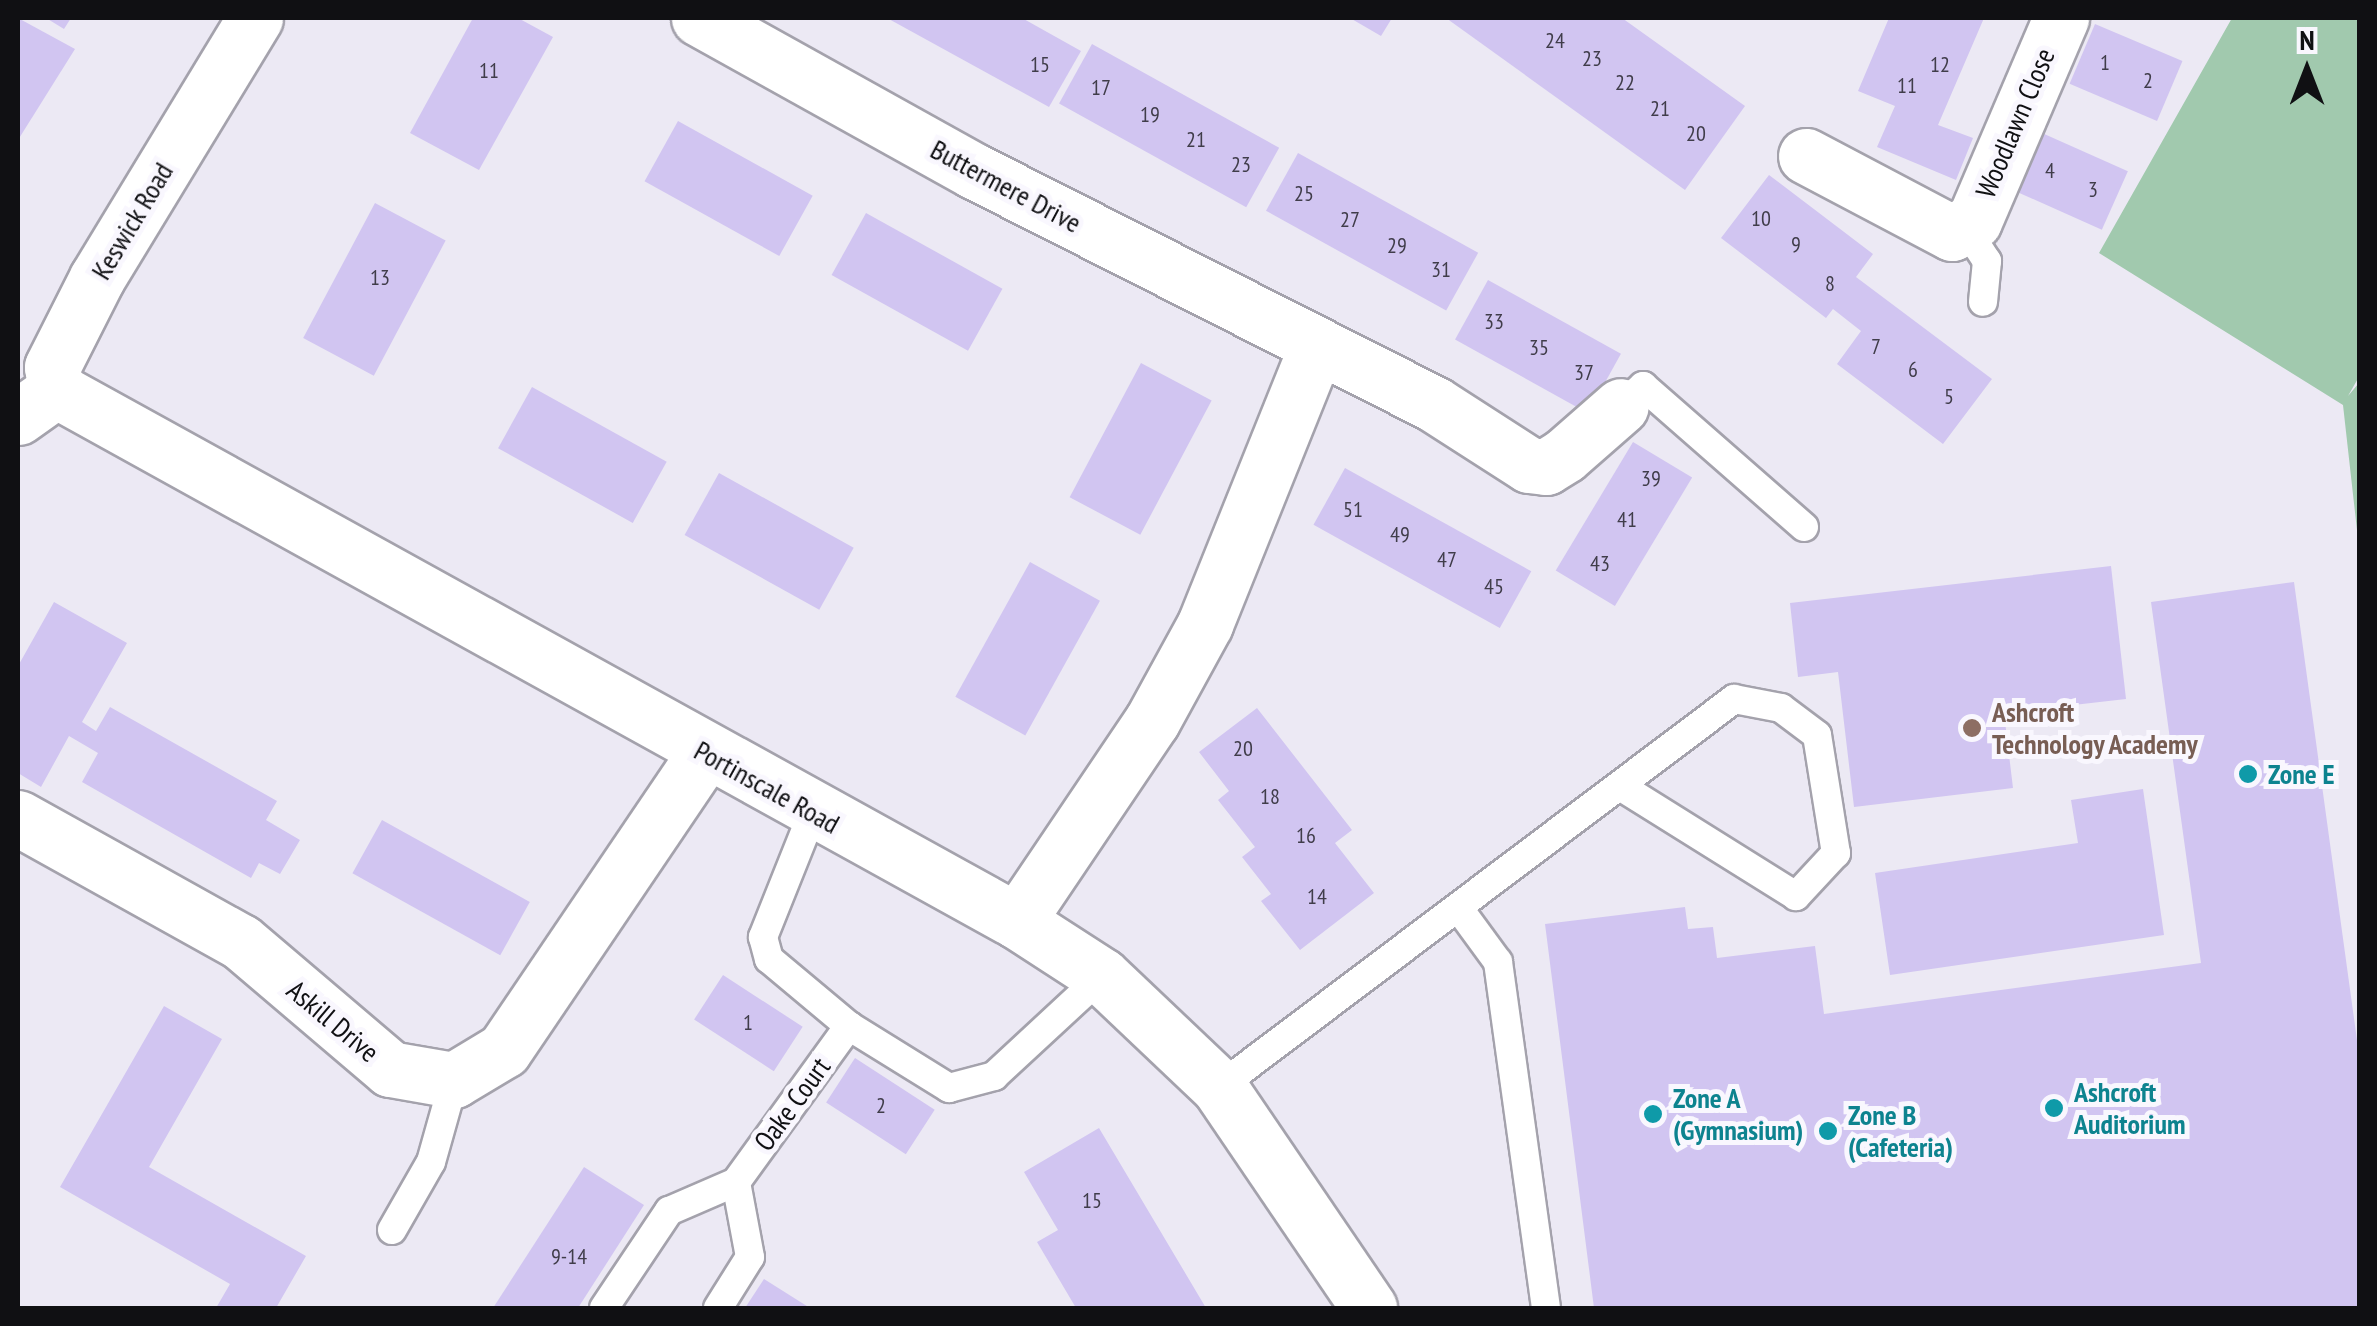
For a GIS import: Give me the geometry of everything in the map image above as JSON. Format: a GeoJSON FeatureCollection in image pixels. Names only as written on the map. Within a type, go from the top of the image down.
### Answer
{"type":"FeatureCollection","features":[{"type":"Feature","properties":{"kind":"street","name":"Keswick Road"},"geometry":{"type":"LineString","coordinates":[[37,404],[89,294],[255,18]]}},
{"type":"Feature","properties":{"kind":"street","name":"Buttermere Drive"},"geometry":{"type":"LineString","coordinates":[[698,18],[974,171],[1434,404],[1529,465],[1546,467],[1565,455],[1620,406]]}},
{"type":"Feature","properties":{"kind":"street","name":"Woodlawn Close"},"geometry":{"type":"LineString","coordinates":[[1806,156],[1952,233],[1974,221],[2060,18]]}},
{"type":"Feature","properties":{"kind":"street"},"geometry":{"type":"LineString","coordinates":[[1017,921],[1152,721],[1206,624],[1317,346]]}},
{"type":"Feature","properties":{"kind":"street","name":"Portinscale Road"},"geometry":{"type":"LineString","coordinates":[[37,404],[705,753],[1017,921],[1102,976],[1218,1087],[1369,1308]]}},
{"type":"Feature","properties":{"kind":"street"},"geometry":{"type":"LineString","coordinates":[[454,1080],[504,1050],[705,753]]}},
{"type":"Feature","properties":{"kind":"street","name":"Askill Drive"},"geometry":{"type":"LineString","coordinates":[[18,818],[240,942],[390,1068],[454,1080]]}},
{"type":"Feature","properties":{"kind":"lane"},"geometry":{"type":"LineString","coordinates":[[1964,226],[1987,261],[1983,302]]}},
{"type":"Feature","properties":{"kind":"lane"},"geometry":{"type":"LineString","coordinates":[[1620,406],[1644,386],[1804,528]]}},
{"type":"Feature","properties":{"kind":"lane"},"geometry":{"type":"LineString","coordinates":[[1218,1087],[1623,788],[1734,699],[1781,708],[1817,735],[1836,854],[1796,896],[1623,788]]}},
{"type":"Feature","properties":{"kind":"lane"},"geometry":{"type":"LineString","coordinates":[[813,812],[763,937],[769,959],[849,1026],[949,1088],[994,1076],[1102,976]]}},
{"type":"Feature","properties":{"kind":"lane"},"geometry":{"type":"LineString","coordinates":[[1460,910],[1498,962],[1546,1308]]}},
{"type":"Feature","properties":{"kind":"lane","name":"Oake Court"},"geometry":{"type":"LineString","coordinates":[[736,1182],[849,1026]]}},
{"type":"Feature","properties":{"kind":"lane"},"geometry":{"type":"LineString","coordinates":[[392,1230],[431,1162],[454,1080]]}},
{"type":"Feature","properties":{"kind":"lane"},"geometry":{"type":"LineString","coordinates":[[604,1308],[670,1211],[736,1182],[750,1257],[718,1308]]}},
{"type":"Feature","properties":{"kind":"green space"},"geometry":{"type":"Polygon","coordinates":[[[2232,18],[2359,18],[2360,375],[2348,396],[2359,383],[2359,548],[2343,405],[2099,253],[2232,18]]]}},
{"type":"Feature","properties":{"kind":"building"},"geometry":{"type":"Polygon","coordinates":[[[18,18],[75,49],[18,140],[18,18]]]}},
{"type":"Feature","properties":{"kind":"building"},"geometry":{"type":"Polygon","coordinates":[[[46,18],[71,18],[64,29],[46,18]]]}},
{"type":"Feature","properties":{"kind":"building"},"geometry":{"type":"Polygon","coordinates":[[[473,18],[518,18],[553,37],[479,170],[410,133],[473,18]]]}},
{"type":"Feature","properties":{"kind":"building"},"geometry":{"type":"Polygon","coordinates":[[[887,18],[1022,18],[1081,51],[1049,107],[887,18]]]}},
{"type":"Feature","properties":{"kind":"building"},"geometry":{"type":"Polygon","coordinates":[[[1350,18],[1392,18],[1381,36],[1350,18]]]}},
{"type":"Feature","properties":{"kind":"building"},"geometry":{"type":"Polygon","coordinates":[[[1446,18],[1622,18],[1745,106],[1685,190],[1446,18]]]}},
{"type":"Feature","properties":{"kind":"building"},"geometry":{"type":"Polygon","coordinates":[[[1889,18],[1984,18],[1938,125],[1973,138],[1956,180],[1877,147],[1895,106],[1858,91],[1889,18]]]}},
{"type":"Feature","properties":{"kind":"building"},"geometry":{"type":"Polygon","coordinates":[[[2095,24],[2182,61],[2157,121],[2070,84],[2095,24]]]}},
{"type":"Feature","properties":{"kind":"building"},"geometry":{"type":"Polygon","coordinates":[[[1092,44],[1279,148],[1246,207],[1059,103],[1092,44]]]}},
{"type":"Feature","properties":{"kind":"building"},"geometry":{"type":"Polygon","coordinates":[[[678,121],[813,196],[779,256],[645,181],[678,121]]]}},
{"type":"Feature","properties":{"kind":"building"},"geometry":{"type":"Polygon","coordinates":[[[2042,133],[2128,171],[2102,230],[2016,191],[2042,133]]]}},
{"type":"Feature","properties":{"kind":"building"},"geometry":{"type":"Polygon","coordinates":[[[1298,153],[1478,253],[1446,311],[1266,211],[1298,153]]]}},
{"type":"Feature","properties":{"kind":"building"},"geometry":{"type":"Polygon","coordinates":[[[1769,175],[1873,254],[1856,277],[1992,379],[1943,444],[1837,364],[1861,331],[1833,309],[1826,318],[1721,238],[1769,175]]]}},
{"type":"Feature","properties":{"kind":"building"},"geometry":{"type":"Polygon","coordinates":[[[375,203],[446,241],[374,376],[303,338],[375,203]]]}},
{"type":"Feature","properties":{"kind":"building"},"geometry":{"type":"Polygon","coordinates":[[[866,213],[1002,289],[968,351],[832,275],[866,213]]]}},
{"type":"Feature","properties":{"kind":"building"},"geometry":{"type":"Polygon","coordinates":[[[1488,280],[1621,354],[1588,413],[1455,339],[1488,280]]]}},
{"type":"Feature","properties":{"kind":"building"},"geometry":{"type":"Polygon","coordinates":[[[1141,363],[1212,401],[1140,535],[1070,497],[1141,363]]]}},
{"type":"Feature","properties":{"kind":"building"},"geometry":{"type":"Polygon","coordinates":[[[532,387],[667,462],[633,523],[498,448],[532,387]]]}},
{"type":"Feature","properties":{"kind":"building"},"geometry":{"type":"Polygon","coordinates":[[[1633,442],[1692,478],[1615,606],[1556,571],[1633,442]]]}},
{"type":"Feature","properties":{"kind":"building"},"geometry":{"type":"Polygon","coordinates":[[[1345,468],[1531,571],[1500,628],[1313,525],[1345,468]]]}},
{"type":"Feature","properties":{"kind":"building"},"geometry":{"type":"Polygon","coordinates":[[[719,473],[854,548],[819,610],[685,535],[719,473]]]}},
{"type":"Feature","properties":{"kind":"building"},"geometry":{"type":"Polygon","coordinates":[[[1030,562],[1100,601],[1025,735],[955,697],[1030,562]]]}},
{"type":"Feature","properties":{"kind":"building"},"geometry":{"type":"Polygon","coordinates":[[[2111,566],[2126,699],[2004,713],[2013,788],[1854,807],[1838,672],[1798,677],[1790,603],[2111,566]]]}},
{"type":"Feature","properties":{"kind":"building"},"geometry":{"type":"Polygon","coordinates":[[[2294,582],[2360,1062],[2360,1308],[1594,1308],[1545,924],[1685,907],[1688,929],[1713,927],[1717,958],[1815,946],[1824,1014],[2201,963],[2151,602],[2294,582]]]}},
{"type":"Feature","properties":{"kind":"building"},"geometry":{"type":"Polygon","coordinates":[[[54,602],[127,643],[82,722],[96,731],[110,707],[277,801],[266,820],[300,840],[280,874],[259,863],[251,878],[82,782],[98,753],[69,736],[41,787],[18,773],[18,666],[54,602]]]}},
{"type":"Feature","properties":{"kind":"building"},"geometry":{"type":"Polygon","coordinates":[[[1257,708],[1352,830],[1335,843],[1374,893],[1300,950],[1261,901],[1271,894],[1242,857],[1255,847],[1218,800],[1229,791],[1199,752],[1257,708]]]}},
{"type":"Feature","properties":{"kind":"building"},"geometry":{"type":"Polygon","coordinates":[[[2143,789],[2164,935],[1890,975],[1875,873],[2078,843],[2071,800],[2143,789]]]}},
{"type":"Feature","properties":{"kind":"building"},"geometry":{"type":"Polygon","coordinates":[[[382,820],[530,902],[500,955],[352,873],[382,820]]]}},
{"type":"Feature","properties":{"kind":"building"},"geometry":{"type":"Polygon","coordinates":[[[723,975],[803,1027],[774,1071],[694,1019],[723,975]]]}},
{"type":"Feature","properties":{"kind":"building"},"geometry":{"type":"Polygon","coordinates":[[[164,1006],[222,1039],[149,1167],[306,1256],[276,1308],[216,1308],[230,1284],[60,1187],[164,1006]]]}},
{"type":"Feature","properties":{"kind":"building"},"geometry":{"type":"Polygon","coordinates":[[[855,1058],[935,1110],[906,1154],[826,1102],[855,1058]]]}},
{"type":"Feature","properties":{"kind":"building"},"geometry":{"type":"Polygon","coordinates":[[[1099,1128],[1206,1308],[1076,1308],[1037,1242],[1058,1230],[1024,1172],[1099,1128]]]}},
{"type":"Feature","properties":{"kind":"building"},"geometry":{"type":"Polygon","coordinates":[[[584,1167],[644,1205],[578,1308],[493,1308],[584,1167]]]}},
{"type":"Feature","properties":{"kind":"building"},"geometry":{"type":"Polygon","coordinates":[[[764,1279],[810,1308],[745,1308],[764,1279]]]}},
{"type":"Feature","properties":{"kind":"place","name":"Ashcroft Technology Academy"},"geometry":{"type":"Point","coordinates":[1972,728]}},
{"type":"Feature","properties":{"kind":"place","name":"Zone E"},"geometry":{"type":"Point","coordinates":[2248,774]}},
{"type":"Feature","properties":{"kind":"place","name":"Ashcroft Auditorium"},"geometry":{"type":"Point","coordinates":[2054,1108]}},
{"type":"Feature","properties":{"kind":"place","name":"Zone A (Gymnasium)"},"geometry":{"type":"Point","coordinates":[1653,1114]}},
{"type":"Feature","properties":{"kind":"place","name":"Zone B (Cafeteria)"},"geometry":{"type":"Point","coordinates":[1828,1131]}}]}
